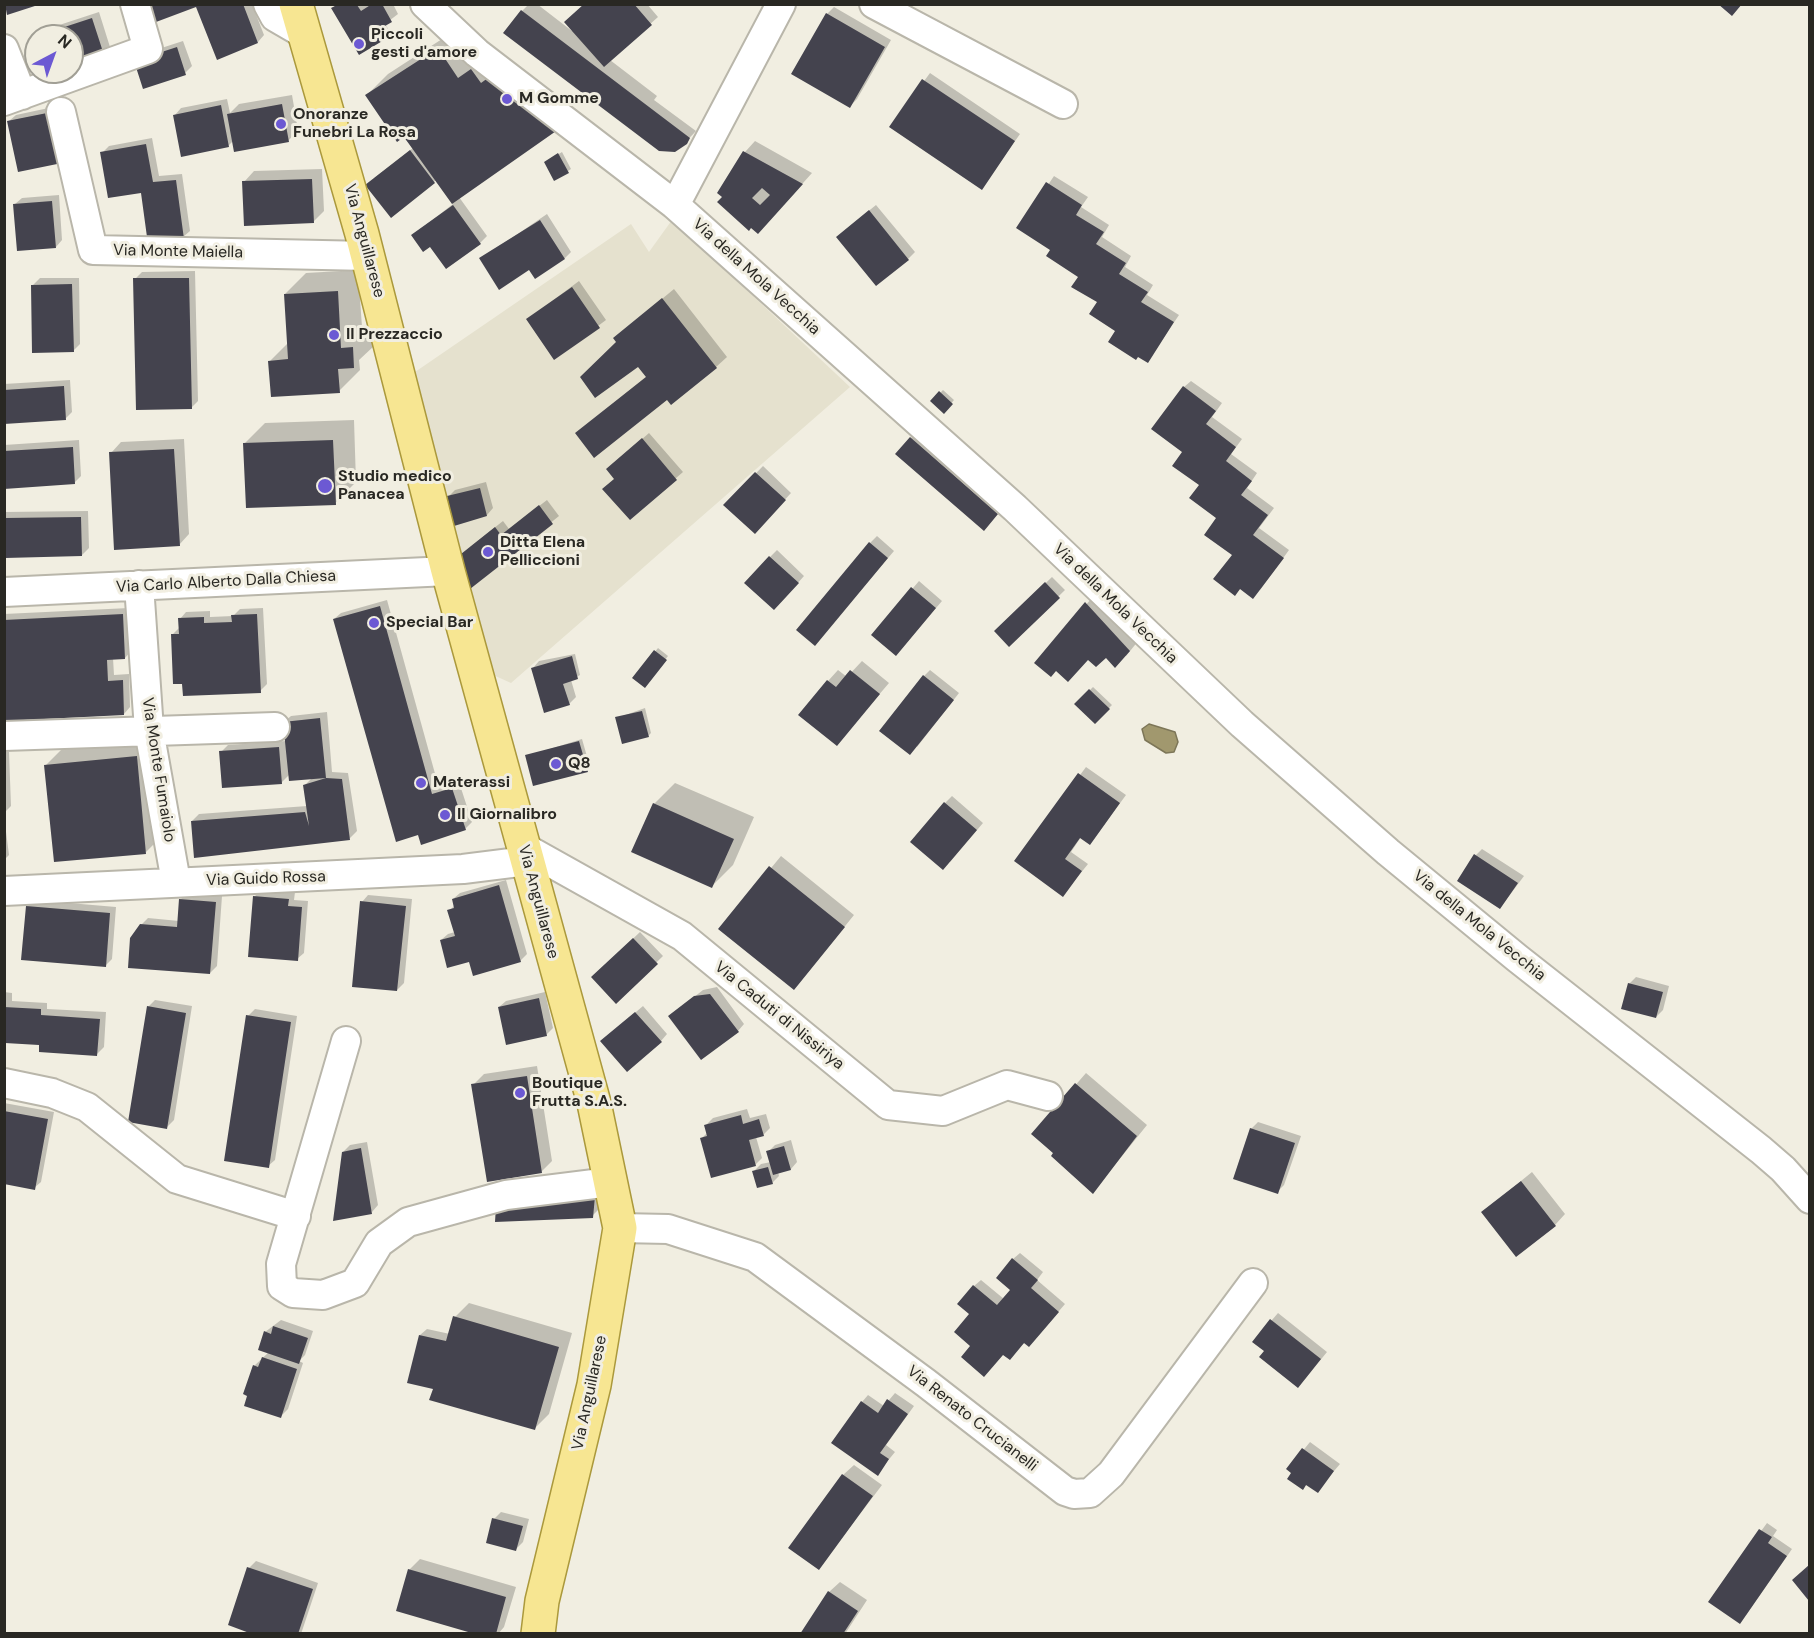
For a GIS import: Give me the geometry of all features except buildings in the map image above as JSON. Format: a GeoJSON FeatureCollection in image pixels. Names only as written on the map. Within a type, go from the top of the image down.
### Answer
{"type":"FeatureCollection","features":[{"type":"Feature","properties":{"kind":"main road","name":"Via Anguillarese"},"geometry":{"type":"LineString","coordinates":[[296,4],[368,256],[448,572],[594,1103],[620,1228],[594,1385],[542,1601],[538,1634]]}},
{"type":"Feature","properties":{"kind":"street"},"geometry":{"type":"LineString","coordinates":[[4,49],[13,98],[148,49],[135,4]]}},
{"type":"Feature","properties":{"kind":"street"},"geometry":{"type":"LineString","coordinates":[[268,4],[275,17],[306,35]]}},
{"type":"Feature","properties":{"kind":"street","name":"Via della Mola Vecchia"},"geometry":{"type":"LineString","coordinates":[[425,4],[477,53],[675,205],[1015,508],[1242,724],[1379,845],[1517,958],[1761,1150],[1783,1169],[1809,1199]]}},
{"type":"Feature","properties":{"kind":"street"},"geometry":{"type":"LineString","coordinates":[[675,205],[781,4]]}},
{"type":"Feature","properties":{"kind":"street"},"geometry":{"type":"LineString","coordinates":[[874,4],[1063,104]]}},
{"type":"Feature","properties":{"kind":"street","name":"Via Monte Maiella"},"geometry":{"type":"LineString","coordinates":[[61,112],[93,250],[368,256]]}},
{"type":"Feature","properties":{"kind":"street","name":"Via Carlo Alberto Dalla Chiesa"},"geometry":{"type":"LineString","coordinates":[[4,592],[448,572]]}},
{"type":"Feature","properties":{"kind":"street","name":"Via Monte Fumaiolo"},"geometry":{"type":"LineString","coordinates":[[139,585],[149,730],[176,882]]}},
{"type":"Feature","properties":{"kind":"street"},"geometry":{"type":"LineString","coordinates":[[4,736],[275,727]]}},
{"type":"Feature","properties":{"kind":"street","name":"Via Guido Rossa"},"geometry":{"type":"LineString","coordinates":[[4,891],[463,869],[525,854]]}},
{"type":"Feature","properties":{"kind":"street","name":"Via Caduti di Nissiriya"},"geometry":{"type":"LineString","coordinates":[[525,854],[682,936],[888,1105],[943,1111],[1007,1085],[1048,1096]]}},
{"type":"Feature","properties":{"kind":"street"},"geometry":{"type":"LineString","coordinates":[[345,1041],[281,1264],[282,1286],[292,1293],[323,1295],[355,1283],[379,1243],[408,1222],[506,1196],[610,1182]]}},
{"type":"Feature","properties":{"kind":"street"},"geometry":{"type":"LineString","coordinates":[[4,1083],[52,1093],[87,1107],[177,1179],[296,1216]]}},
{"type":"Feature","properties":{"kind":"street","name":"Via Renato Crucianelli"},"geometry":{"type":"LineString","coordinates":[[620,1228],[668,1229],[755,1257],[927,1383],[1065,1491],[1074,1494],[1090,1493],[1111,1474],[1253,1283]]}},
{"type":"Feature","properties":{"kind":"shaded area"},"geometry":{"type":"Polygon","coordinates":[[[672,220],[850,387],[511,683],[491,674],[415,372],[631,224],[649,252],[672,220]]]}},
{"type":"Feature","properties":{"kind":"shaded area"},"geometry":{"type":"Polygon","coordinates":[[[1149,724],[1175,732],[1178,742],[1174,752],[1166,753],[1145,740],[1142,729],[1149,724]]]}},
{"type":"Feature","properties":{"kind":"place","name":"Piccoli gesti d'amore"},"geometry":{"type":"Point","coordinates":[359,44]}},
{"type":"Feature","properties":{"kind":"place","name":"M Gomme"},"geometry":{"type":"Point","coordinates":[507,99]}},
{"type":"Feature","properties":{"kind":"place","name":"Onoranze Funebri La Rosa"},"geometry":{"type":"Point","coordinates":[281,124]}},
{"type":"Feature","properties":{"kind":"place","name":"Il Prezzaccio"},"geometry":{"type":"Point","coordinates":[334,335]}},
{"type":"Feature","properties":{"kind":"place","name":"Studio medico Panacea"},"geometry":{"type":"Point","coordinates":[325,486]}},
{"type":"Feature","properties":{"kind":"place","name":"Ditta Elena Pelliccioni"},"geometry":{"type":"Point","coordinates":[488,552]}},
{"type":"Feature","properties":{"kind":"place","name":"Special Bar"},"geometry":{"type":"Point","coordinates":[374,623]}},
{"type":"Feature","properties":{"kind":"place","name":"Q8"},"geometry":{"type":"Point","coordinates":[556,764]}},
{"type":"Feature","properties":{"kind":"place","name":"Materassi"},"geometry":{"type":"Point","coordinates":[421,783]}},
{"type":"Feature","properties":{"kind":"place","name":"Il Giornalibro"},"geometry":{"type":"Point","coordinates":[445,815]}},
{"type":"Feature","properties":{"kind":"place","name":"Boutique Frutta S.A.S."},"geometry":{"type":"Point","coordinates":[520,1093]}}]}
